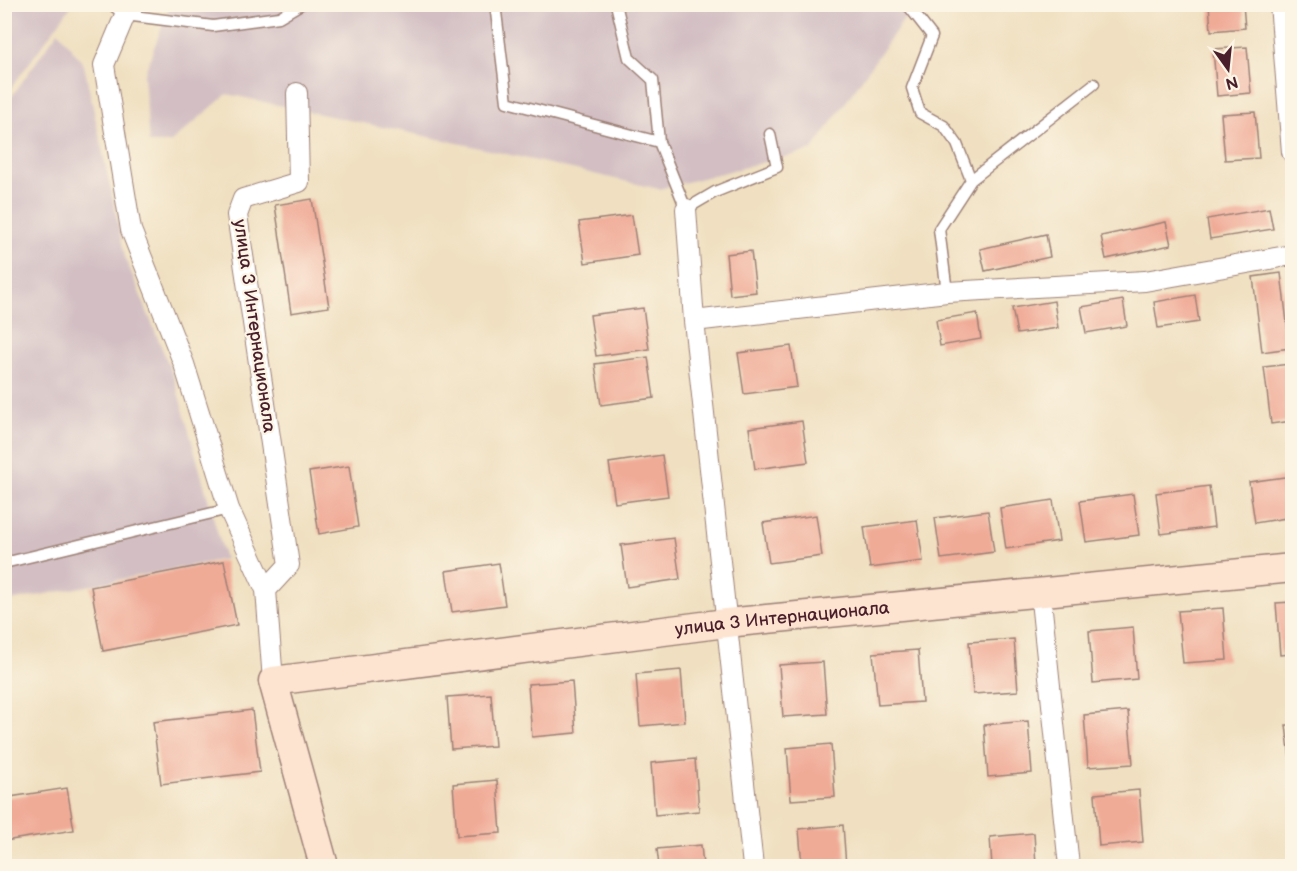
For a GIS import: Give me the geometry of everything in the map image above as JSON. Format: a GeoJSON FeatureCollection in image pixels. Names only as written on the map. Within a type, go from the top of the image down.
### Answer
{"type":"FeatureCollection","features":[{"type":"Feature","properties":{"kind":"main road","name":"улица 3 Интернационала"},"geometry":{"type":"LineString","coordinates":[[273,681],[726,623],[1293,568]]}},
{"type":"Feature","properties":{"kind":"main road"},"geometry":{"type":"LineString","coordinates":[[273,681],[324,867]]}},
{"type":"Feature","properties":{"kind":"street"},"geometry":{"type":"LineString","coordinates":[[1280,4],[1293,152]]}},
{"type":"Feature","properties":{"kind":"street"},"geometry":{"type":"LineString","coordinates":[[123,8],[104,65],[131,230],[184,364],[230,509],[266,590],[273,681]]}},
{"type":"Feature","properties":{"kind":"street","name":"улица 3 Интернационала"},"geometry":{"type":"LineString","coordinates":[[266,590],[289,565],[237,215],[243,199],[299,182],[297,93]]}},
{"type":"Feature","properties":{"kind":"street"},"geometry":{"type":"LineString","coordinates":[[686,209],[694,321],[753,867]]}},
{"type":"Feature","properties":{"kind":"street"},"geometry":{"type":"LineString","coordinates":[[694,321],[947,292],[1145,281],[1293,255]]}},
{"type":"Feature","properties":{"kind":"street"},"geometry":{"type":"LineString","coordinates":[[1040,591],[1069,867]]}},
{"type":"Feature","properties":{"kind":"lane"},"geometry":{"type":"LineString","coordinates":[[123,8],[213,26],[279,17],[301,4]]}},
{"type":"Feature","properties":{"kind":"lane"},"geometry":{"type":"LineString","coordinates":[[495,4],[507,102],[659,142]]}},
{"type":"Feature","properties":{"kind":"lane"},"geometry":{"type":"LineString","coordinates":[[616,4],[630,58],[653,80],[659,142],[686,209],[715,192],[777,166],[770,134]]}},
{"type":"Feature","properties":{"kind":"lane"},"geometry":{"type":"LineString","coordinates":[[907,4],[932,36],[912,88],[920,113],[944,126],[957,144],[971,180]]}},
{"type":"Feature","properties":{"kind":"lane"},"geometry":{"type":"LineString","coordinates":[[947,292],[939,229],[971,180],[1094,84]]}},
{"type":"Feature","properties":{"kind":"lane"},"geometry":{"type":"LineString","coordinates":[[4,563],[230,509]]}},
{"type":"Feature","properties":{"kind":"shaded area"},"geometry":{"type":"Polygon","coordinates":[[[4,5],[72,5],[5,96],[4,5]]]}},
{"type":"Feature","properties":{"kind":"shaded area"},"geometry":{"type":"Polygon","coordinates":[[[170,5],[914,5],[812,150],[659,189],[227,94],[170,143],[149,143],[144,75],[170,5]]]}},
{"type":"Feature","properties":{"kind":"shaded area"},"geometry":{"type":"Polygon","coordinates":[[[58,31],[84,65],[125,257],[174,378],[225,559],[5,602],[5,106],[58,31]]]}},
{"type":"Feature","properties":{"kind":"building"},"geometry":{"type":"Polygon","coordinates":[[[1209,4],[1243,4],[1245,28],[1211,31],[1209,4]]]}},
{"type":"Feature","properties":{"kind":"building"},"geometry":{"type":"Polygon","coordinates":[[[1247,47],[1251,93],[1217,96],[1213,49],[1247,47]]]}},
{"type":"Feature","properties":{"kind":"building"},"geometry":{"type":"Polygon","coordinates":[[[1255,112],[1259,158],[1225,160],[1221,114],[1255,112]]]}},
{"type":"Feature","properties":{"kind":"building"},"geometry":{"type":"Polygon","coordinates":[[[312,199],[329,307],[291,313],[275,205],[312,199]]]}},
{"type":"Feature","properties":{"kind":"building"},"geometry":{"type":"Polygon","coordinates":[[[1269,208],[1273,229],[1210,239],[1207,219],[1269,208]]]}},
{"type":"Feature","properties":{"kind":"building"},"geometry":{"type":"Polygon","coordinates":[[[632,215],[638,255],[585,263],[579,222],[632,215]]]}},
{"type":"Feature","properties":{"kind":"building"},"geometry":{"type":"Polygon","coordinates":[[[1166,222],[1171,245],[1106,259],[1101,236],[1166,222]]]}},
{"type":"Feature","properties":{"kind":"building"},"geometry":{"type":"Polygon","coordinates":[[[1046,234],[1050,257],[985,271],[980,249],[1046,234]]]}},
{"type":"Feature","properties":{"kind":"building"},"geometry":{"type":"Polygon","coordinates":[[[751,251],[756,292],[730,295],[726,254],[751,251]]]}},
{"type":"Feature","properties":{"kind":"building"},"geometry":{"type":"Polygon","coordinates":[[[1281,273],[1290,348],[1262,352],[1253,277],[1281,273]]]}},
{"type":"Feature","properties":{"kind":"building"},"geometry":{"type":"Polygon","coordinates":[[[1195,295],[1199,322],[1158,328],[1154,302],[1195,295]]]}},
{"type":"Feature","properties":{"kind":"building"},"geometry":{"type":"Polygon","coordinates":[[[1123,300],[1127,326],[1086,333],[1081,307],[1123,300]]]}},
{"type":"Feature","properties":{"kind":"building"},"geometry":{"type":"Polygon","coordinates":[[[1054,301],[1058,328],[1017,334],[1012,308],[1054,301]]]}},
{"type":"Feature","properties":{"kind":"building"},"geometry":{"type":"Polygon","coordinates":[[[643,308],[649,349],[596,356],[590,315],[643,308]]]}},
{"type":"Feature","properties":{"kind":"building"},"geometry":{"type":"Polygon","coordinates":[[[977,313],[981,339],[940,346],[936,320],[977,313]]]}},
{"type":"Feature","properties":{"kind":"building"},"geometry":{"type":"Polygon","coordinates":[[[791,346],[797,387],[744,394],[738,353],[791,346]]]}},
{"type":"Feature","properties":{"kind":"building"},"geometry":{"type":"Polygon","coordinates":[[[648,357],[654,398],[601,405],[595,364],[648,357]]]}},
{"type":"Feature","properties":{"kind":"building"},"geometry":{"type":"Polygon","coordinates":[[[1290,364],[1292,421],[1271,424],[1264,367],[1290,364]]]}},
{"type":"Feature","properties":{"kind":"building"},"geometry":{"type":"Polygon","coordinates":[[[802,421],[808,462],[755,469],[749,428],[802,421]]]}},
{"type":"Feature","properties":{"kind":"building"},"geometry":{"type":"Polygon","coordinates":[[[662,455],[668,496],[615,503],[609,463],[662,455]]]}},
{"type":"Feature","properties":{"kind":"building"},"geometry":{"type":"Polygon","coordinates":[[[349,466],[358,527],[319,534],[309,472],[349,466]]]}},
{"type":"Feature","properties":{"kind":"building"},"geometry":{"type":"Polygon","coordinates":[[[1292,476],[1292,517],[1255,523],[1249,482],[1292,476]]]}},
{"type":"Feature","properties":{"kind":"building"},"geometry":{"type":"Polygon","coordinates":[[[1209,486],[1214,527],[1161,534],[1156,493],[1209,486]]]}},
{"type":"Feature","properties":{"kind":"building"},"geometry":{"type":"Polygon","coordinates":[[[1133,494],[1139,535],[1086,542],[1080,501],[1133,494]]]}},
{"type":"Feature","properties":{"kind":"building"},"geometry":{"type":"Polygon","coordinates":[[[1053,500],[1059,541],[1006,549],[1000,508],[1053,500]]]}},
{"type":"Feature","properties":{"kind":"building"},"geometry":{"type":"Polygon","coordinates":[[[988,511],[994,552],[941,559],[935,518],[988,511]]]}},
{"type":"Feature","properties":{"kind":"building"},"geometry":{"type":"Polygon","coordinates":[[[816,515],[822,556],[769,563],[763,523],[816,515]]]}},
{"type":"Feature","properties":{"kind":"building"},"geometry":{"type":"Polygon","coordinates":[[[917,520],[923,561],[870,568],[864,527],[917,520]]]}},
{"type":"Feature","properties":{"kind":"building"},"geometry":{"type":"Polygon","coordinates":[[[674,538],[680,579],[627,587],[621,545],[674,538]]]}},
{"type":"Feature","properties":{"kind":"building"},"geometry":{"type":"Polygon","coordinates":[[[224,561],[237,625],[103,651],[91,587],[224,561]]]}},
{"type":"Feature","properties":{"kind":"building"},"geometry":{"type":"Polygon","coordinates":[[[499,563],[505,605],[452,612],[446,571],[499,563]]]}},
{"type":"Feature","properties":{"kind":"building"},"geometry":{"type":"Polygon","coordinates":[[[1292,602],[1292,654],[1280,655],[1276,603],[1292,602]]]}},
{"type":"Feature","properties":{"kind":"building"},"geometry":{"type":"Polygon","coordinates":[[[1223,608],[1227,660],[1183,663],[1178,611],[1223,608]]]}},
{"type":"Feature","properties":{"kind":"building"},"geometry":{"type":"Polygon","coordinates":[[[1133,627],[1137,679],[1093,683],[1089,631],[1133,627]]]}},
{"type":"Feature","properties":{"kind":"building"},"geometry":{"type":"Polygon","coordinates":[[[1014,639],[1018,691],[973,694],[969,642],[1014,639]]]}},
{"type":"Feature","properties":{"kind":"building"},"geometry":{"type":"Polygon","coordinates":[[[918,650],[922,702],[878,705],[873,653],[918,650]]]}},
{"type":"Feature","properties":{"kind":"building"},"geometry":{"type":"Polygon","coordinates":[[[823,662],[827,714],[783,717],[779,665],[823,662]]]}},
{"type":"Feature","properties":{"kind":"building"},"geometry":{"type":"Polygon","coordinates":[[[681,670],[685,722],[640,726],[636,674],[681,670]]]}},
{"type":"Feature","properties":{"kind":"building"},"geometry":{"type":"Polygon","coordinates":[[[572,681],[576,733],[532,737],[528,684],[572,681]]]}},
{"type":"Feature","properties":{"kind":"building"},"geometry":{"type":"Polygon","coordinates":[[[491,694],[495,746],[451,749],[447,697],[491,694]]]}},
{"type":"Feature","properties":{"kind":"building"},"geometry":{"type":"Polygon","coordinates":[[[252,710],[260,772],[161,784],[153,722],[252,710]]]}},
{"type":"Feature","properties":{"kind":"building"},"geometry":{"type":"Polygon","coordinates":[[[1128,711],[1133,764],[1088,767],[1084,715],[1128,711]]]}},
{"type":"Feature","properties":{"kind":"building"},"geometry":{"type":"Polygon","coordinates":[[[1028,721],[1032,773],[988,777],[984,725],[1028,721]]]}},
{"type":"Feature","properties":{"kind":"building"},"geometry":{"type":"Polygon","coordinates":[[[1286,725],[1292,725],[1292,768],[1291,768],[1286,725]]]}},
{"type":"Feature","properties":{"kind":"building"},"geometry":{"type":"Polygon","coordinates":[[[831,744],[835,797],[791,800],[787,748],[831,744]]]}},
{"type":"Feature","properties":{"kind":"building"},"geometry":{"type":"Polygon","coordinates":[[[695,759],[699,811],[655,815],[651,763],[695,759]]]}},
{"type":"Feature","properties":{"kind":"building"},"geometry":{"type":"Polygon","coordinates":[[[497,780],[501,833],[457,836],[453,784],[497,780]]]}},
{"type":"Feature","properties":{"kind":"building"},"geometry":{"type":"Polygon","coordinates":[[[67,788],[74,830],[4,841],[4,798],[67,788]]]}},
{"type":"Feature","properties":{"kind":"building"},"geometry":{"type":"Polygon","coordinates":[[[1139,790],[1143,842],[1099,846],[1095,794],[1139,790]]]}},
{"type":"Feature","properties":{"kind":"building"},"geometry":{"type":"Polygon","coordinates":[[[843,825],[846,866],[802,866],[799,829],[843,825]]]}},
{"type":"Feature","properties":{"kind":"building"},"geometry":{"type":"Polygon","coordinates":[[[1034,833],[1036,866],[992,866],[990,837],[1034,833]]]}},
{"type":"Feature","properties":{"kind":"building"},"geometry":{"type":"Polygon","coordinates":[[[701,845],[703,866],[659,866],[657,849],[701,845]]]}}]}
